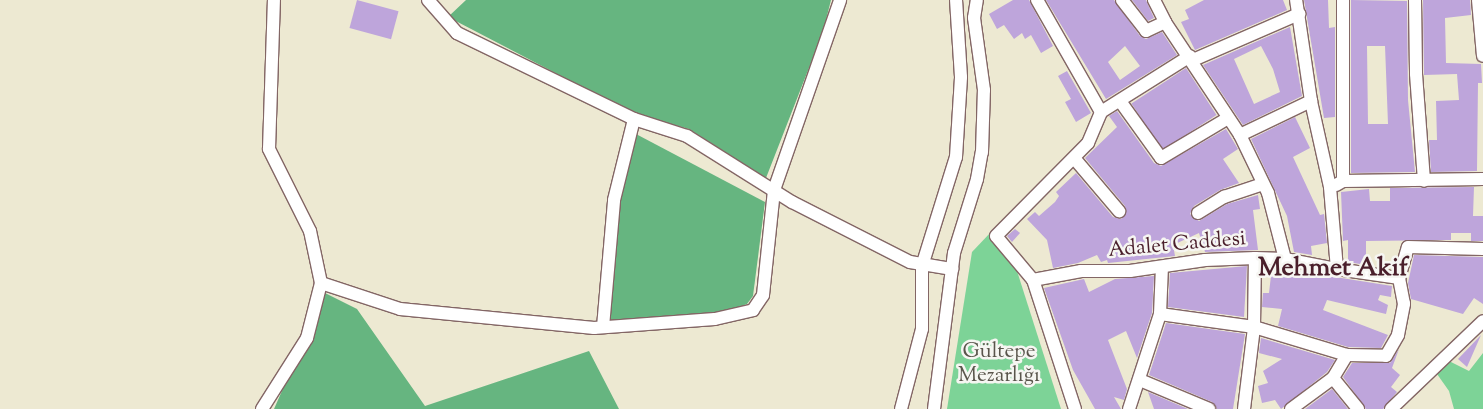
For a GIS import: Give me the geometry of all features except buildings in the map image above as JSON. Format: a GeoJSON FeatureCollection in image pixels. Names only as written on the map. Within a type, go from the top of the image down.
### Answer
{"type":"FeatureCollection","features":[{"type":"Feature","properties":{"kind":"street"},"geometry":{"type":"LineString","coordinates":[[262,409],[307,338],[321,283],[310,232],[269,149],[274,0]]}},
{"type":"Feature","properties":{"kind":"street"},"geometry":{"type":"LineString","coordinates":[[428,0],[457,33],[634,119],[687,136],[774,190],[922,266],[952,269]]}},
{"type":"Feature","properties":{"kind":"street"},"geometry":{"type":"LineString","coordinates":[[321,283],[400,309],[602,327],[716,319],[754,310],[763,295],[774,190],[840,0]]}},
{"type":"Feature","properties":{"kind":"street"},"geometry":{"type":"LineString","coordinates":[[901,409],[922,329],[922,266],[956,157],[961,78],[956,0]]}},
{"type":"Feature","properties":{"kind":"street"},"geometry":{"type":"LineString","coordinates":[[934,409],[952,269],[982,152],[984,90],[974,18],[977,0]]}},
{"type":"Feature","properties":{"kind":"street"},"geometry":{"type":"LineString","coordinates":[[1037,0],[1101,112]]}},
{"type":"Feature","properties":{"kind":"street"},"geometry":{"type":"LineString","coordinates":[[1122,0],[1146,31],[1165,22]]}},
{"type":"Feature","properties":{"kind":"street"},"geometry":{"type":"LineString","coordinates":[[1154,0],[1165,22],[1191,58],[1240,135],[1263,184],[1285,259]]}},
{"type":"Feature","properties":{"kind":"street"},"geometry":{"type":"LineString","coordinates":[[1296,0],[1311,101],[1330,187],[1337,269]]}},
{"type":"Feature","properties":{"kind":"street"},"geometry":{"type":"LineString","coordinates":[[1343,0],[1343,182]]}},
{"type":"Feature","properties":{"kind":"street"},"geometry":{"type":"LineString","coordinates":[[1415,0],[1416,74],[1424,181]]}},
{"type":"Feature","properties":{"kind":"street"},"geometry":{"type":"LineString","coordinates":[[1478,0],[1483,56]]}},
{"type":"Feature","properties":{"kind":"street"},"geometry":{"type":"LineString","coordinates":[[1074,409],[1033,280],[996,236],[1088,142],[1101,112],[1191,58],[1299,14]]}},
{"type":"Feature","properties":{"kind":"street"},"geometry":{"type":"LineString","coordinates":[[1120,101],[1161,158],[1228,118]]}},
{"type":"Feature","properties":{"kind":"street"},"geometry":{"type":"LineString","coordinates":[[1240,135],[1311,101]]}},
{"type":"Feature","properties":{"kind":"street"},"geometry":{"type":"LineString","coordinates":[[602,327],[614,200],[634,119]]}},
{"type":"Feature","properties":{"kind":"street"},"geometry":{"type":"LineString","coordinates":[[1074,158],[1120,210]]}},
{"type":"Feature","properties":{"kind":"street"},"geometry":{"type":"LineString","coordinates":[[1330,187],[1343,182],[1483,179]]}},
{"type":"Feature","properties":{"kind":"street"},"geometry":{"type":"LineString","coordinates":[[1198,213],[1224,197],[1263,184]]}},
{"type":"Feature","properties":{"kind":"street"},"geometry":{"type":"LineString","coordinates":[[1160,314],[1254,327],[1347,355],[1386,356],[1398,335],[1404,304],[1400,278],[1408,247],[1483,249]]}},
{"type":"Feature","properties":{"kind":"street"},"geometry":{"type":"LineString","coordinates":[[1244,409],[1254,327],[1255,258]]}},
{"type":"Feature","properties":{"kind":"street","name":"Adalet Caddesi"},"geometry":{"type":"LineString","coordinates":[[1033,280],[1081,271],[1162,267],[1255,258],[1285,259],[1400,278]]}},
{"type":"Feature","properties":{"kind":"street"},"geometry":{"type":"LineString","coordinates":[[1128,409],[1140,380],[1160,314],[1162,267]]}},
{"type":"Feature","properties":{"kind":"street"},"geometry":{"type":"LineString","coordinates":[[1391,409],[1483,321]]}},
{"type":"Feature","properties":{"kind":"street"},"geometry":{"type":"LineString","coordinates":[[1291,409],[1333,378],[1347,355]]}},
{"type":"Feature","properties":{"kind":"street"},"geometry":{"type":"LineString","coordinates":[[1333,378],[1358,409]]}},
{"type":"Feature","properties":{"kind":"street"},"geometry":{"type":"LineString","coordinates":[[1140,380],[1209,409]]}},
{"type":"Feature","properties":{"kind":"green space"},"geometry":{"type":"Polygon","coordinates":[[[466,0],[831,0],[823,32],[766,178],[689,129],[632,113],[448,17],[466,0]]]}},
{"type":"Feature","properties":{"kind":"green space"},"geometry":{"type":"Polygon","coordinates":[[[636,134],[765,202],[753,296],[747,304],[730,311],[607,324],[618,197],[636,134]]]}},
{"type":"Feature","properties":{"kind":"green space","name":"Gültepe Mezarlığı"},"geometry":{"type":"Polygon","coordinates":[[[991,232],[1017,271],[1061,409],[947,409],[972,252],[991,232]]]}},
{"type":"Feature","properties":{"kind":"green space"},"geometry":{"type":"Polygon","coordinates":[[[325,293],[357,309],[425,406],[589,351],[619,409],[274,409],[325,293]]]}},
{"type":"Feature","properties":{"kind":"green space"},"geometry":{"type":"Polygon","coordinates":[[[1483,353],[1483,409],[1454,409],[1449,391],[1437,374],[1449,361],[1469,371],[1483,353]]]}},
{"type":"Feature","properties":{"kind":"district","name":"Mehmet Akif"},"geometry":{"type":"Point","coordinates":[1333,269]}}]}
